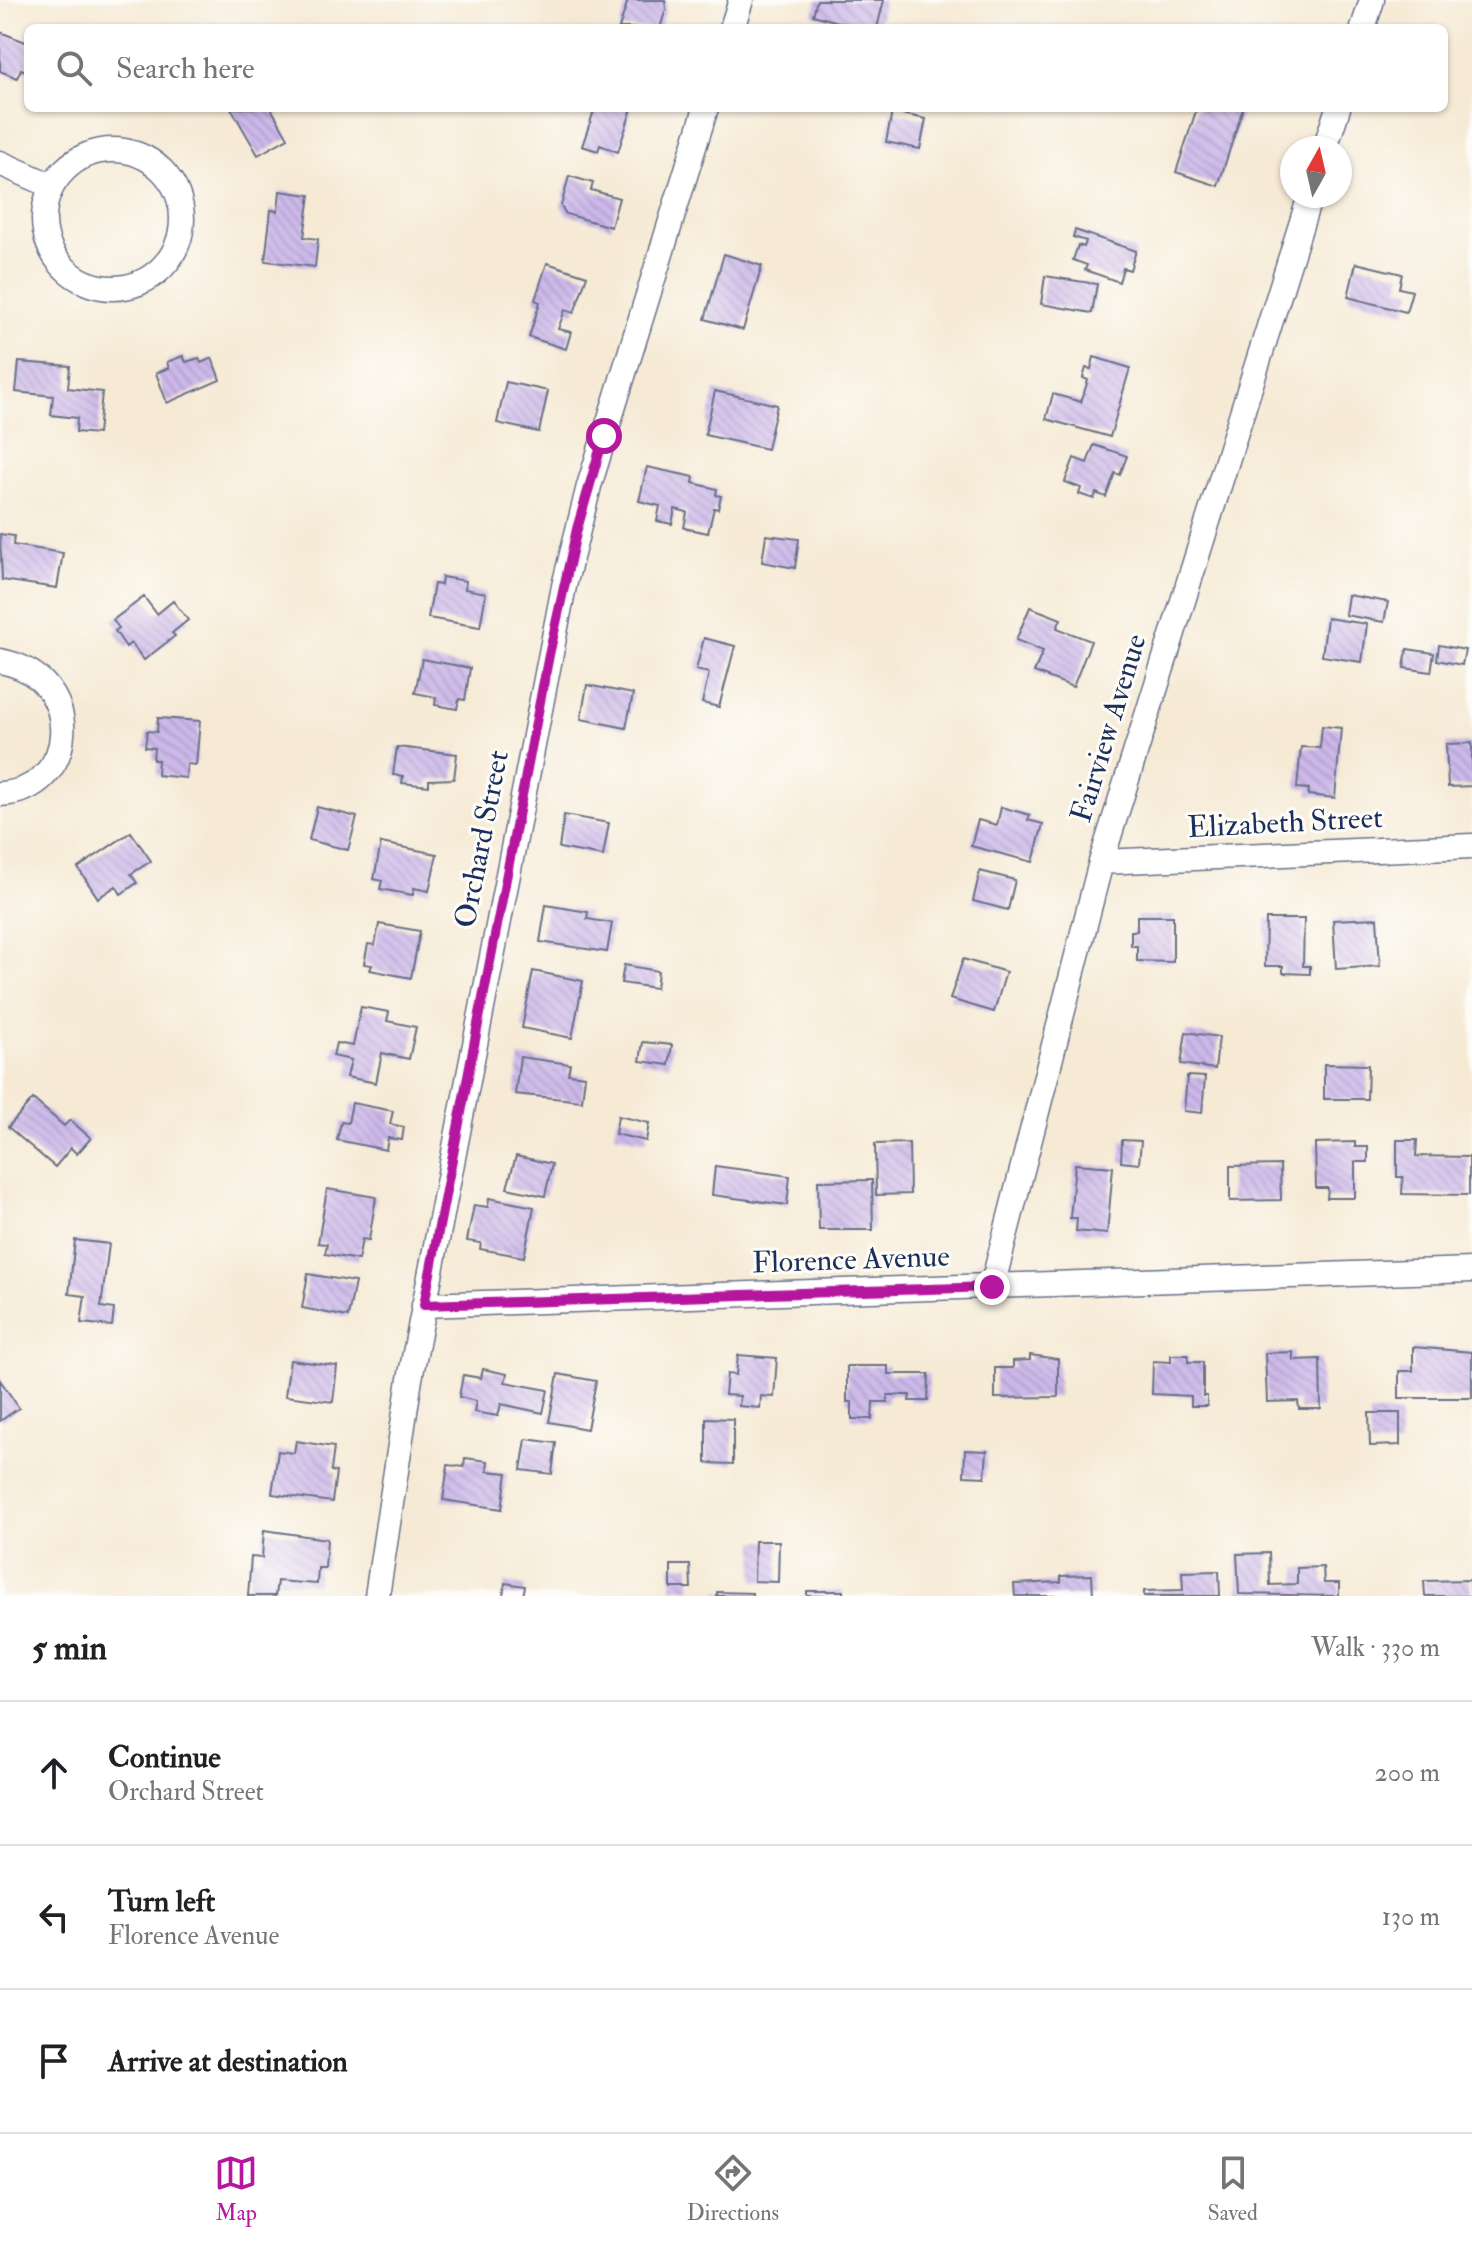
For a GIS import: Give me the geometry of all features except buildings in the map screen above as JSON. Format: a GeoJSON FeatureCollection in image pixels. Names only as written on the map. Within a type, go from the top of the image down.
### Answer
{"type":"FeatureCollection","features":[{"type":"Feature","properties":{"kind":"street"},"geometry":{"type":"LineString","coordinates":[[733,24],[741,0]]}},
{"type":"Feature","properties":{"kind":"street"},"geometry":{"type":"LineString","coordinates":[[1364,24],[1372,0]]}},
{"type":"Feature","properties":{"kind":"street","name":"Orchard Street"},"geometry":{"type":"LineString","coordinates":[[377,1596],[395,1462],[424,1305],[564,586],[589,486],[705,112]]}},
{"type":"Feature","properties":{"kind":"street"},"geometry":{"type":"LineString","coordinates":[[1329,136],[1337,112]]}},
{"type":"Feature","properties":{"kind":"street"},"geometry":{"type":"LineString","coordinates":[[109,150],[133,152],[154,163],[170,180],[180,201],[182,224],[176,247],[163,267],[145,279],[124,286],[102,287],[82,280],[57,258],[45,229],[45,206],[52,186],[67,167],[86,155],[109,150]]}},
{"type":"Feature","properties":{"kind":"street"},"geometry":{"type":"LineString","coordinates":[[0,163],[52,186]]}},
{"type":"Feature","properties":{"kind":"street","name":"Fairview Avenue"},"geometry":{"type":"LineString","coordinates":[[992,1287],[1101,862],[1306,208]]}},
{"type":"Feature","properties":{"kind":"street"},"geometry":{"type":"LineString","coordinates":[[0,661],[19,665],[39,676],[54,694],[62,727],[56,759],[43,776],[26,788],[0,794]]}},
{"type":"Feature","properties":{"kind":"street","name":"Elizabeth Street"},"geometry":{"type":"LineString","coordinates":[[1101,862],[1472,846]]}},
{"type":"Feature","properties":{"kind":"street","name":"Florence Avenue"},"geometry":{"type":"LineString","coordinates":[[424,1305],[1472,1270]]}},
{"type":"Feature","properties":{"kind":"route"},"geometry":{"type":"LineString","coordinates":[[604,436],[577,529],[549,655],[424,1305],[992,1287]]}}]}
